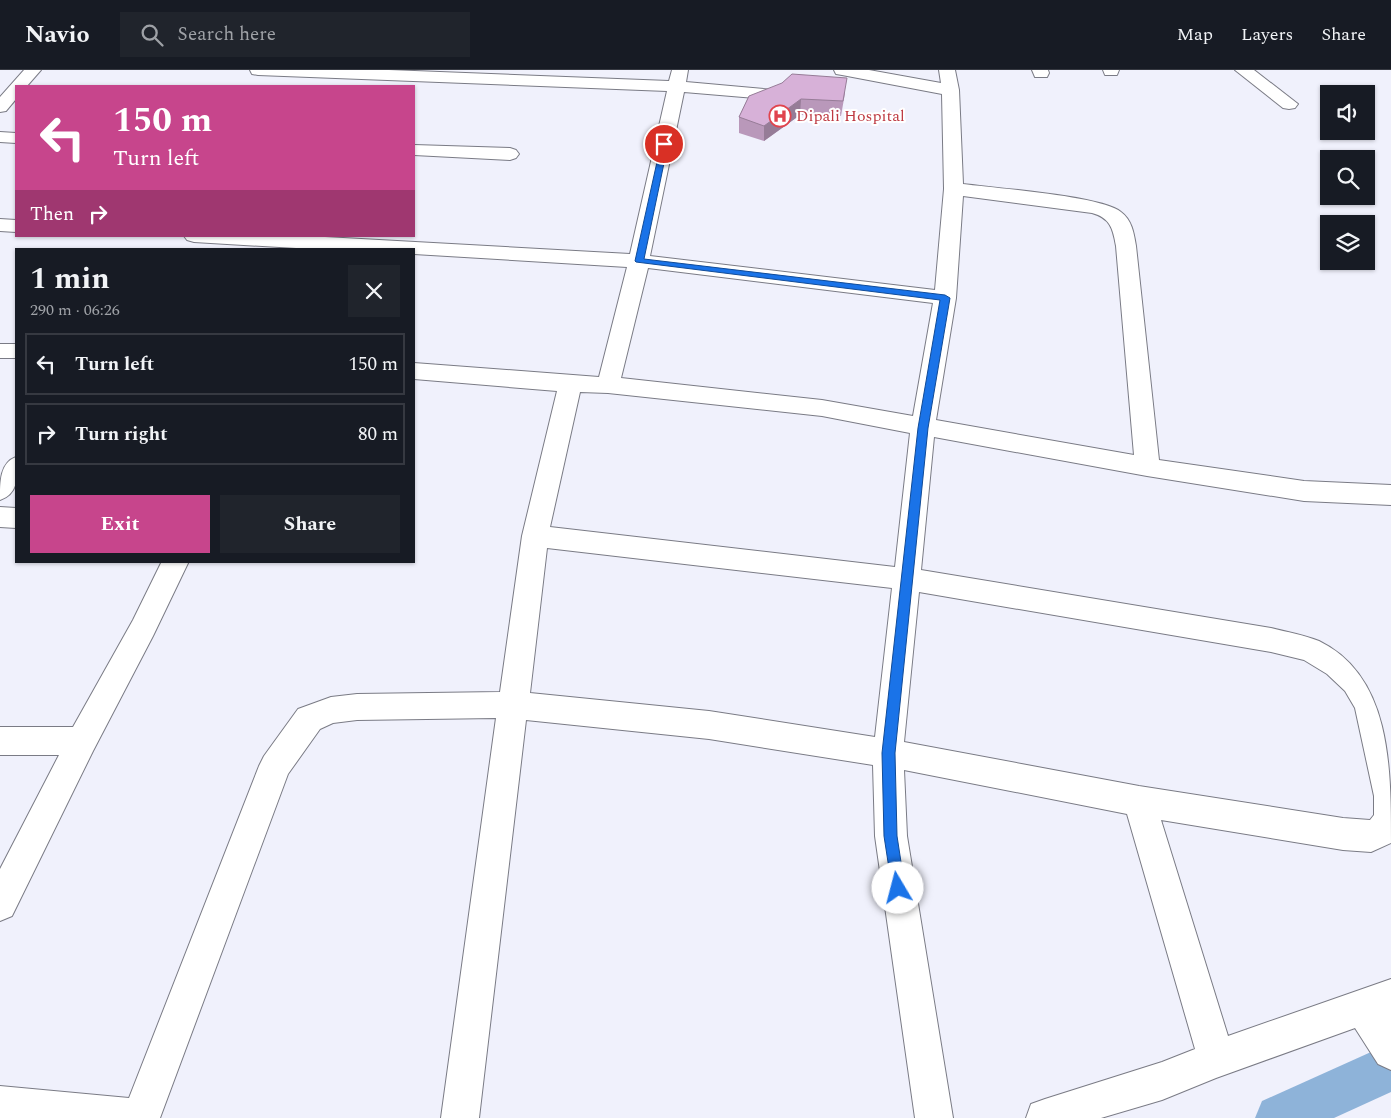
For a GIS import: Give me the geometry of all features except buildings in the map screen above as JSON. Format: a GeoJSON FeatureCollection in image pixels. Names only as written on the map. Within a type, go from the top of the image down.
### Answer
{"type":"FeatureCollection","features":[{"type":"Feature","properties":{"kind":"street"},"geometry":{"type":"LineString","coordinates":[[20,85],[33,70]]}},
{"type":"Feature","properties":{"kind":"street"},"geometry":{"type":"LineString","coordinates":[[258,70],[384,80],[678,78],[768,94]]}},
{"type":"Feature","properties":{"kind":"street"},"geometry":{"type":"LineString","coordinates":[[842,70],[949,80],[954,189],[945,298],[923,428],[888,753],[891,836],[934,1118]]}},
{"type":"Feature","properties":{"kind":"street"},"geometry":{"type":"LineString","coordinates":[[1243,70],[1289,104]]}},
{"type":"Feature","properties":{"kind":"street"},"geometry":{"type":"LineString","coordinates":[[608,385],[639,261],[678,78]]}},
{"type":"Feature","properties":{"kind":"street"},"geometry":{"type":"LineString","coordinates":[[0,107],[15,90]]}},
{"type":"Feature","properties":{"kind":"street"},"geometry":{"type":"LineString","coordinates":[[0,137],[15,138]]}},
{"type":"Feature","properties":{"kind":"street"},"geometry":{"type":"LineString","coordinates":[[415,150],[510,154]]}},
{"type":"Feature","properties":{"kind":"street"},"geometry":{"type":"LineString","coordinates":[[954,189],[1086,205],[1107,210],[1116,215],[1123,226],[1126,246],[1147,467]]}},
{"type":"Feature","properties":{"kind":"street"},"geometry":{"type":"LineString","coordinates":[[0,225],[15,226]]}},
{"type":"Feature","properties":{"kind":"street"},"geometry":{"type":"LineString","coordinates":[[212,237],[407,248]]}},
{"type":"Feature","properties":{"kind":"street"},"geometry":{"type":"LineString","coordinates":[[415,248],[639,261],[945,298]]}},
{"type":"Feature","properties":{"kind":"street"},"geometry":{"type":"LineString","coordinates":[[0,351],[15,351]]}},
{"type":"Feature","properties":{"kind":"street"},"geometry":{"type":"LineString","coordinates":[[415,371],[570,384],[608,385],[822,408],[923,428],[1147,467],[1304,491],[1391,495]]}},
{"type":"Feature","properties":{"kind":"street"},"geometry":{"type":"LineString","coordinates":[[460,1118],[535,536],[570,384]]}},
{"type":"Feature","properties":{"kind":"street"},"geometry":{"type":"LineString","coordinates":[[0,490],[15,468]]}},
{"type":"Feature","properties":{"kind":"street"},"geometry":{"type":"LineString","coordinates":[[0,517],[15,518]]}},
{"type":"Feature","properties":{"kind":"street"},"geometry":{"type":"LineString","coordinates":[[141,1118],[275,766],[309,719],[331,710],[357,707],[514,705],[709,726],[888,753],[1139,802],[1343,834],[1371,836],[1382,831],[1390,820],[1390,796],[1369,704],[1355,682],[1338,665],[1311,650],[1271,640],[907,579],[535,536]]}},
{"type":"Feature","properties":{"kind":"street"},"geometry":{"type":"LineString","coordinates":[[0,904],[175,563]]}},
{"type":"Feature","properties":{"kind":"street"},"geometry":{"type":"LineString","coordinates":[[0,741],[82,741]]}},
{"type":"Feature","properties":{"kind":"street"},"geometry":{"type":"LineString","coordinates":[[1139,802],[1216,1059]]}},
{"type":"Feature","properties":{"kind":"street"},"geometry":{"type":"LineString","coordinates":[[1045,1118],[1162,1081],[1216,1059],[1382,1023]]}},
{"type":"Feature","properties":{"kind":"street"},"geometry":{"type":"LineString","coordinates":[[0,1105],[134,1118]]}},
{"type":"Feature","properties":{"kind":"waterway"},"geometry":{"type":"LineString","coordinates":[[1279,1118],[1391,1067]]}},
{"type":"Feature","properties":{"kind":"place","name":"Dipali Hospital"},"geometry":{"type":"Point","coordinates":[780,116]}},
{"type":"Feature","properties":{"kind":"route"},"geometry":{"type":"LineString","coordinates":[[664,144],[639,261],[945,298],[923,428],[888,753],[891,836],[898,888]]}}]}
